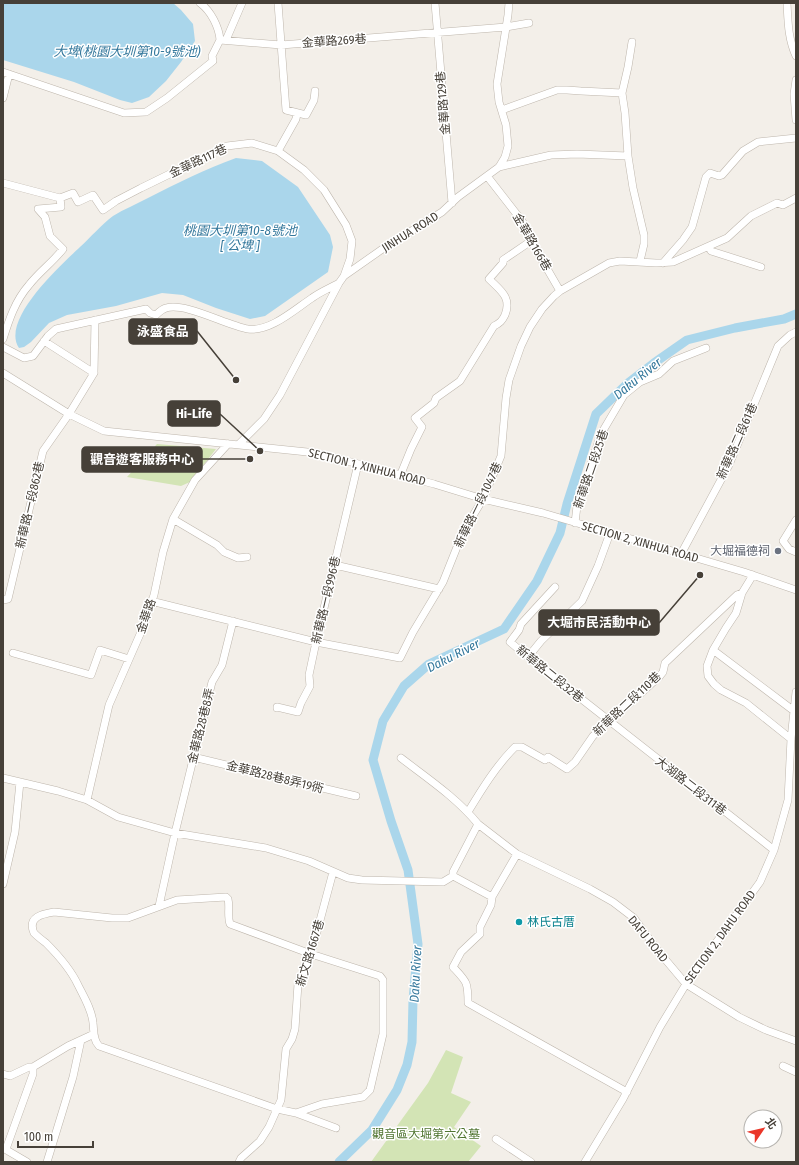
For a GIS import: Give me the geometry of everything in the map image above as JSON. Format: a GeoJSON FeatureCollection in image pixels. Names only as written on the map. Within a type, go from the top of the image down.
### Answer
{"type":"FeatureCollection","features":[{"type":"Feature","properties":{"kind":"street"},"geometry":{"type":"LineString","coordinates":[[200,3],[206,8],[223,40]]}},
{"type":"Feature","properties":{"kind":"street"},"geometry":{"type":"LineString","coordinates":[[3,98],[6,73],[124,113],[134,114],[146,112],[167,98],[213,61],[212,56],[223,40],[242,3]]}},
{"type":"Feature","properties":{"kind":"street"},"geometry":{"type":"LineString","coordinates":[[278,3],[286,110],[306,115],[314,100],[315,91]]}},
{"type":"Feature","properties":{"kind":"street","name":"金華路129巷"},"geometry":{"type":"LineString","coordinates":[[435,3],[452,203]]}},
{"type":"Feature","properties":{"kind":"street","name":"JINHUA ROAD"},"geometry":{"type":"LineString","coordinates":[[239,444],[264,419],[280,395],[344,276],[381,250],[442,212],[499,167],[505,157],[508,146],[506,125],[499,102],[497,84],[509,3]]}},
{"type":"Feature","properties":{"kind":"street"},"geometry":{"type":"LineString","coordinates":[[787,3],[789,36],[791,46],[796,56]]}},
{"type":"Feature","properties":{"kind":"street","name":"金華路269巷"},"geometry":{"type":"LineString","coordinates":[[223,40],[281,45],[506,27],[529,23]]}},
{"type":"Feature","properties":{"kind":"street"},"geometry":{"type":"LineString","coordinates":[[632,42],[622,93],[628,156],[633,188],[644,235],[644,244],[640,261]]}},
{"type":"Feature","properties":{"kind":"street"},"geometry":{"type":"LineString","coordinates":[[796,80],[794,94],[796,120]]}},
{"type":"Feature","properties":{"kind":"street"},"geometry":{"type":"LineString","coordinates":[[502,110],[557,90],[622,93]]}},
{"type":"Feature","properties":{"kind":"street"},"geometry":{"type":"LineString","coordinates":[[278,152],[296,119],[297,113]]}},
{"type":"Feature","properties":{"kind":"street"},"geometry":{"type":"LineString","coordinates":[[663,263],[692,227],[706,177],[710,172],[719,176],[722,175],[743,151],[758,142],[796,138]]}},
{"type":"Feature","properties":{"kind":"street","name":"金華路117巷"},"geometry":{"type":"LineString","coordinates":[[60,198],[73,193],[78,202],[93,194],[103,210],[116,201],[141,188],[227,146],[252,143],[278,152],[304,170],[324,190],[346,225],[352,242],[350,259],[344,276]]}},
{"type":"Feature","properties":{"kind":"street"},"geometry":{"type":"LineString","coordinates":[[499,167],[551,155],[577,154],[628,156]]}},
{"type":"Feature","properties":{"kind":"street","name":"金華路166巷"},"geometry":{"type":"LineString","coordinates":[[487,176],[522,220],[528,230],[531,241],[560,291]]}},
{"type":"Feature","properties":{"kind":"street"},"geometry":{"type":"LineString","coordinates":[[3,183],[60,198],[62,207],[38,209],[45,217],[50,236],[64,249],[20,296],[13,310],[3,339]]}},
{"type":"Feature","properties":{"kind":"street","name":"新華路一段1047巷"},"geometry":{"type":"LineString","coordinates":[[316,642],[400,658],[413,632],[443,582],[463,532],[483,499],[501,456],[509,380],[520,346],[542,309],[554,296],[560,291],[609,263],[620,261],[640,261],[656,264],[673,262],[727,238],[751,216],[777,203],[783,205],[796,198]]}},
{"type":"Feature","properties":{"kind":"street"},"geometry":{"type":"LineString","coordinates":[[400,476],[422,427],[415,418],[434,402],[436,398],[460,382],[494,326],[502,321],[504,317],[507,310],[507,300],[499,288],[489,279],[503,263],[503,260],[531,241]]}},
{"type":"Feature","properties":{"kind":"street"},"geometry":{"type":"LineString","coordinates":[[709,247],[711,251],[762,267]]}},
{"type":"Feature","properties":{"kind":"street"},"geometry":{"type":"LineString","coordinates":[[3,347],[24,358],[33,356],[48,336],[56,329],[146,309],[150,313],[156,315],[162,309],[176,306],[187,308],[248,329],[259,329],[280,320],[314,296],[339,283]]}},
{"type":"Feature","properties":{"kind":"street"},"geometry":{"type":"LineString","coordinates":[[69,414],[94,373],[95,320]]}},
{"type":"Feature","properties":{"kind":"street","name":"新華路二段61巷"},"geometry":{"type":"LineString","coordinates":[[681,554],[729,465],[778,346],[790,335],[796,332]]}},
{"type":"Feature","properties":{"kind":"street"},"geometry":{"type":"LineString","coordinates":[[44,341],[94,373]]}},
{"type":"Feature","properties":{"kind":"street","name":"新華路二段25巷"},"geometry":{"type":"LineString","coordinates":[[574,523],[577,506],[601,434],[624,395],[640,382],[659,374],[673,361],[706,348]]}},
{"type":"Feature","properties":{"kind":"street","name":"SECTION 1, XINHUA ROAD"},"geometry":{"type":"LineString","coordinates":[[3,373],[69,414],[104,431],[318,453],[483,499],[551,516]]}},
{"type":"Feature","properties":{"kind":"street","name":"新華路一段862巷"},"geometry":{"type":"LineString","coordinates":[[3,600],[8,599],[43,451],[69,414]]}},
{"type":"Feature","properties":{"kind":"street","name":"金華路"},"geometry":{"type":"LineString","coordinates":[[87,800],[109,705],[141,632],[173,519],[195,480],[228,444]]}},
{"type":"Feature","properties":{"kind":"street","name":"新華路一段996巷"},"geometry":{"type":"LineString","coordinates":[[277,708],[298,712],[300,703],[310,686],[309,675],[316,642],[358,464]]}},
{"type":"Feature","properties":{"kind":"street","name":"SECTION 2, XINHUA ROAD"},"geometry":{"type":"LineString","coordinates":[[551,516],[753,575],[796,590]]}},
{"type":"Feature","properties":{"kind":"street"},"geometry":{"type":"LineString","coordinates":[[173,519],[224,552],[238,558],[247,557]]}},
{"type":"Feature","properties":{"kind":"street"},"geometry":{"type":"LineString","coordinates":[[796,520],[784,541],[789,549],[796,552]]}},
{"type":"Feature","properties":{"kind":"street"},"geometry":{"type":"LineString","coordinates":[[528,658],[541,641],[582,601],[598,566],[610,533]]}},
{"type":"Feature","properties":{"kind":"street"},"geometry":{"type":"LineString","coordinates":[[335,565],[439,589]]}},
{"type":"Feature","properties":{"kind":"street"},"geometry":{"type":"LineString","coordinates":[[753,575],[742,593],[736,613],[713,650],[707,666],[708,676],[721,690],[746,703],[791,739]]}},
{"type":"Feature","properties":{"kind":"street","name":"新華路二段32巷"},"geometry":{"type":"LineString","coordinates":[[555,587],[521,624],[510,642],[528,658],[609,721]]}},
{"type":"Feature","properties":{"kind":"street","name":"新華路二段110巷"},"geometry":{"type":"LineString","coordinates":[[468,812],[492,774],[515,747],[522,747],[545,760],[548,756],[567,769],[593,736],[659,677],[665,663],[737,595],[742,593]]}},
{"type":"Feature","properties":{"kind":"street"},"geometry":{"type":"LineString","coordinates":[[151,601],[316,642]]}},
{"type":"Feature","properties":{"kind":"street","name":"金華路28巷8弄"},"geometry":{"type":"LineString","coordinates":[[159,906],[175,832],[212,682],[222,665],[233,621]]}},
{"type":"Feature","properties":{"kind":"street"},"geometry":{"type":"LineString","coordinates":[[13,653],[91,675],[100,650],[130,658]]}},
{"type":"Feature","properties":{"kind":"street"},"geometry":{"type":"LineString","coordinates":[[713,650],[794,711]]}},
{"type":"Feature","properties":{"kind":"street","name":"SECTION 2, DAHU ROAD"},"geometry":{"type":"LineString","coordinates":[[585,1162],[627,1092],[660,1028],[686,984],[760,882],[774,850],[788,800],[791,739],[796,692]]}},
{"type":"Feature","properties":{"kind":"street","name":"大湖路二段311巷"},"geometry":{"type":"LineString","coordinates":[[609,721],[774,850]]}},
{"type":"Feature","properties":{"kind":"street","name":"金華路28巷8弄19衖"},"geometry":{"type":"LineString","coordinates":[[194,757],[356,796]]}},
{"type":"Feature","properties":{"kind":"street","name":"DAFU ROAD"},"geometry":{"type":"LineString","coordinates":[[401,758],[468,812],[478,824],[517,854],[590,889],[618,906],[634,918],[659,952],[686,984],[738,1017],[766,1030],[796,1041]]}},
{"type":"Feature","properties":{"kind":"street"},"geometry":{"type":"LineString","coordinates":[[3,778],[58,791],[87,800],[118,817],[175,832],[266,848],[309,861],[348,878],[390,881],[443,882],[452,876],[478,824]]}},
{"type":"Feature","properties":{"kind":"street"},"geometry":{"type":"LineString","coordinates":[[3,884],[15,832],[20,782]]}},
{"type":"Feature","properties":{"kind":"street"},"geometry":{"type":"LineString","coordinates":[[517,854],[492,897],[480,927],[480,934],[461,952],[453,967],[465,980],[468,988],[468,1003],[627,1092]]}},
{"type":"Feature","properties":{"kind":"street","name":"新文路1667巷"},"geometry":{"type":"LineString","coordinates":[[239,1162],[241,1158],[260,1141],[269,1127],[281,1100],[286,1049],[292,1039],[294,1029],[298,984],[311,954],[333,872]]}},
{"type":"Feature","properties":{"kind":"street"},"geometry":{"type":"LineString","coordinates":[[452,876],[492,897]]}},
{"type":"Feature","properties":{"kind":"street"},"geometry":{"type":"LineString","coordinates":[[296,1113],[322,1104],[363,1097],[370,1090],[383,1034],[383,980],[380,976],[311,954],[230,924],[228,915],[229,902],[228,898],[226,897],[176,900],[128,918],[112,918],[54,912],[45,913],[33,920],[34,933],[60,959],[71,972],[78,985],[93,1020],[96,1043],[99,1046],[277,1109],[296,1113],[336,1128]]}},
{"type":"Feature","properties":{"kind":"street"},"geometry":{"type":"LineString","coordinates":[[3,1074],[10,1076],[28,1067],[33,1067],[68,1046],[94,1034]]}},
{"type":"Feature","properties":{"kind":"street"},"geometry":{"type":"LineString","coordinates":[[47,1162],[73,1077],[81,1040]]}},
{"type":"Feature","properties":{"kind":"street"},"geometry":{"type":"LineString","coordinates":[[783,1066],[796,1072]]}},
{"type":"Feature","properties":{"kind":"street"},"geometry":{"type":"LineString","coordinates":[[27,1162],[4,1149],[33,1074],[33,1067]]}},
{"type":"Feature","properties":{"kind":"street"},"geometry":{"type":"LineString","coordinates":[[496,1139],[531,1162]]}},
{"type":"Feature","properties":{"kind":"green space"},"geometry":{"type":"Polygon","coordinates":[[[157,444],[216,449],[190,482],[181,486],[127,477],[157,444]]]}},
{"type":"Feature","properties":{"kind":"green space","name":"觀音區大堀第六公墓"},"geometry":{"type":"Polygon","coordinates":[[[446,1050],[463,1057],[451,1093],[471,1102],[454,1127],[481,1146],[468,1162],[371,1162],[428,1083],[446,1050]]]}},
{"type":"Feature","properties":{"kind":"water","name":"大埤(桃園大圳第10-9號池)"},"geometry":{"type":"Polygon","coordinates":[[[3,3],[173,3],[193,24],[195,41],[166,81],[149,97],[132,103],[120,100],[74,82],[3,60],[3,3]]]}},
{"type":"Feature","properties":{"kind":"water","name":"桃園大圳第10-8號池 [ 公埤 ]"},"geometry":{"type":"Polygon","coordinates":[[[236,158],[262,161],[298,187],[330,235],[333,247],[328,272],[265,316],[250,319],[183,295],[162,293],[116,306],[67,315],[49,323],[31,342],[24,347],[19,348],[15,336],[18,323],[25,308],[47,279],[105,223],[117,213],[170,187],[236,158]]]}},
{"type":"Feature","properties":{"kind":"waterway","name":"Daku River"},"geometry":{"type":"LineString","coordinates":[[339,1162],[372,1130],[397,1090],[407,1065],[412,1042],[413,1000],[418,944],[408,870],[391,821],[373,760],[383,721],[404,686],[429,664],[504,629],[537,581],[560,533],[567,504],[596,414],[628,383],[687,340],[735,328],[784,319],[796,314]]}},
{"type":"Feature","properties":{"kind":"place","name":"泳盛食品"},"geometry":{"type":"Point","coordinates":[236,380]}},
{"type":"Feature","properties":{"kind":"place","name":"Hi-Life"},"geometry":{"type":"Point","coordinates":[260,451]}},
{"type":"Feature","properties":{"kind":"place","name":"觀音遊客服務中心"},"geometry":{"type":"Point","coordinates":[250,459]}},
{"type":"Feature","properties":{"kind":"place","name":"大堀福德祠"},"geometry":{"type":"Point","coordinates":[778,551]}},
{"type":"Feature","properties":{"kind":"place","name":"大堀市民活動中心"},"geometry":{"type":"Point","coordinates":[700,575]}},
{"type":"Feature","properties":{"kind":"place","name":"林氏古厝"},"geometry":{"type":"Point","coordinates":[519,922]}}]}
